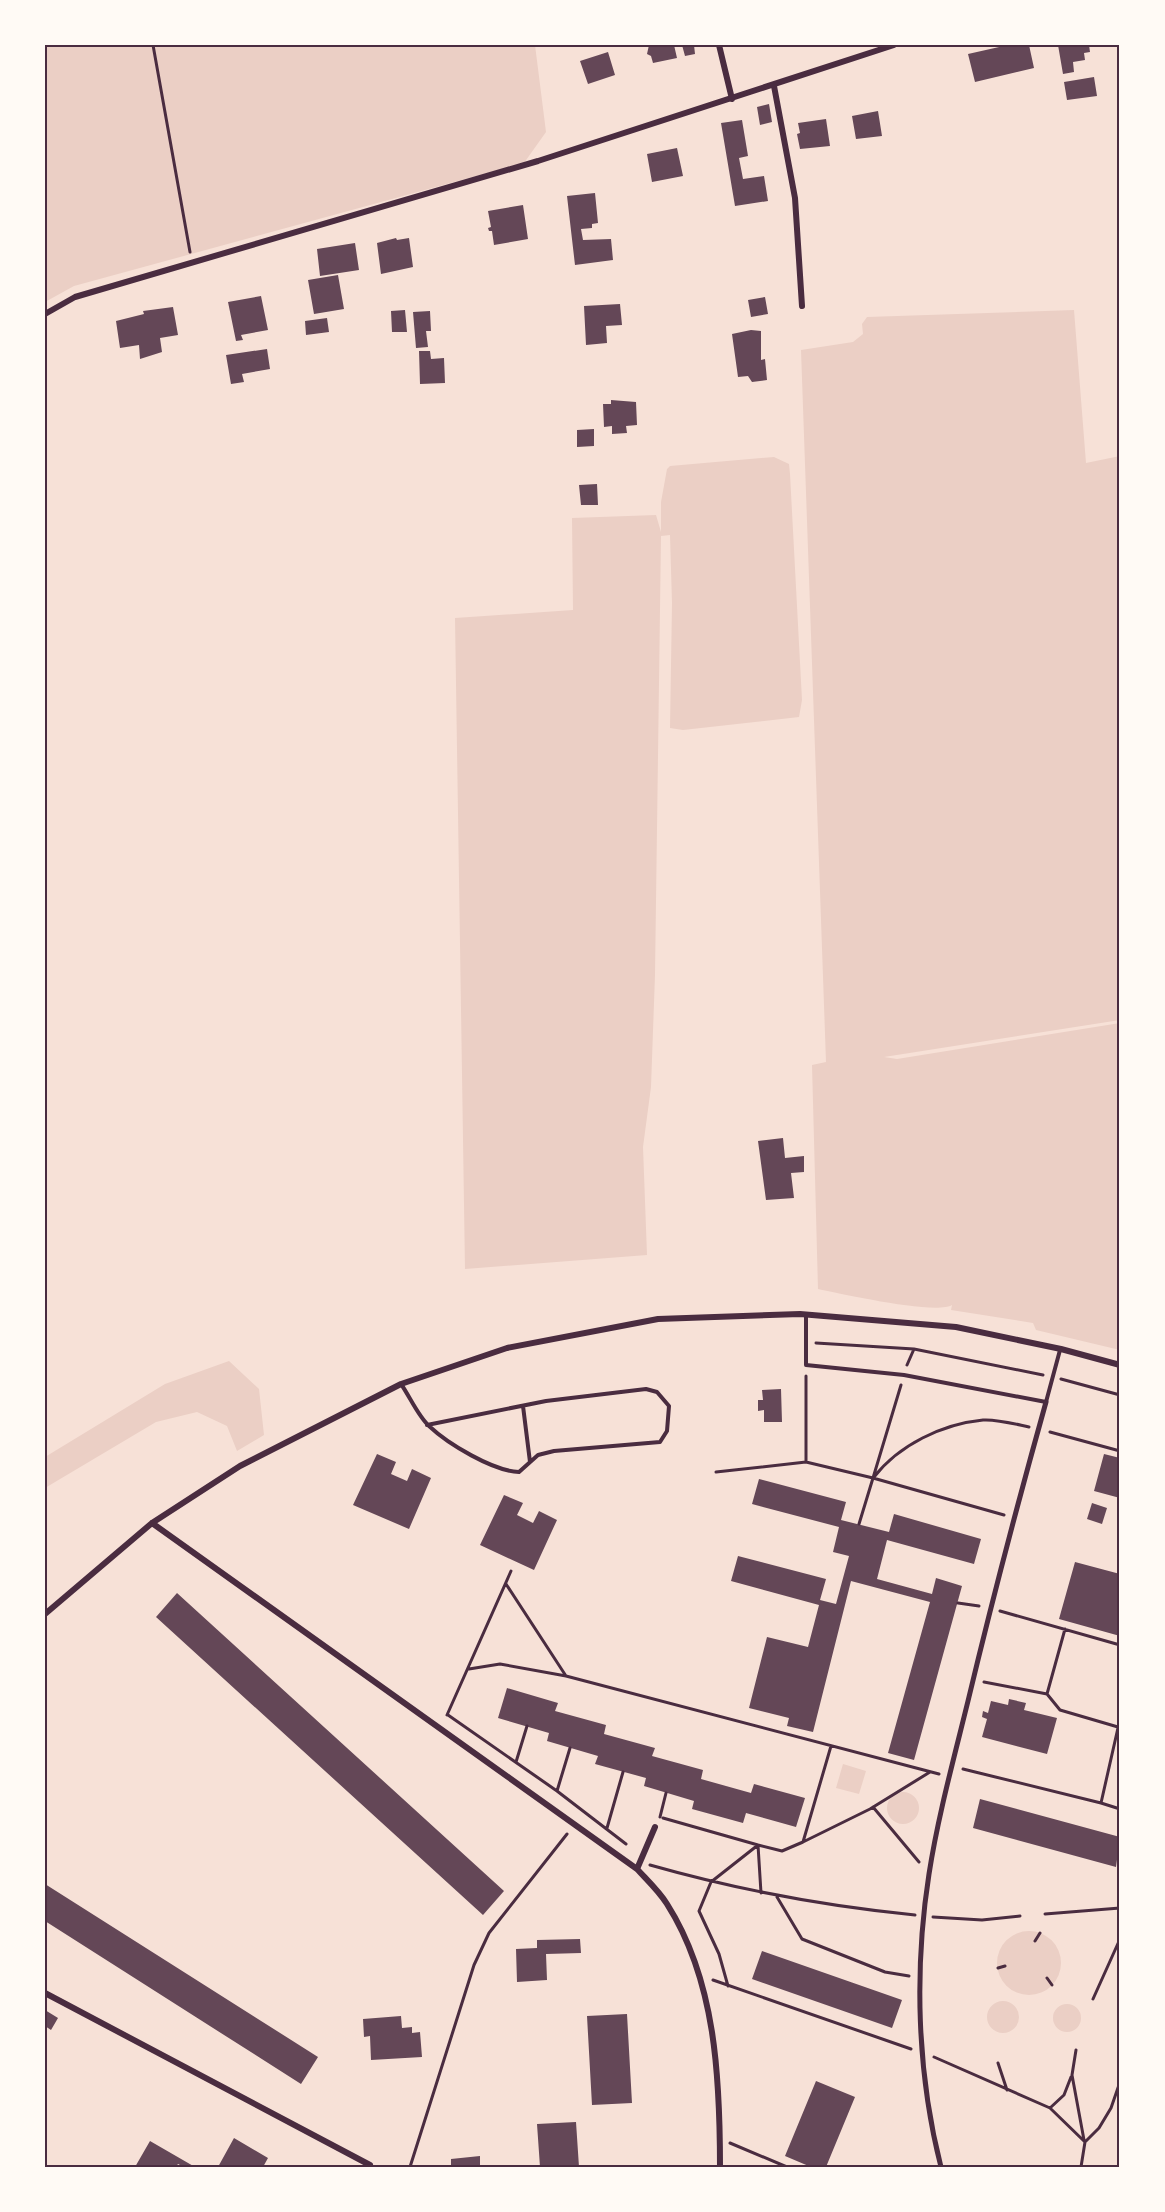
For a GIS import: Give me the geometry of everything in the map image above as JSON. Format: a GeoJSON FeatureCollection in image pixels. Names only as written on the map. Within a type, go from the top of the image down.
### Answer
{"type":"FeatureCollection","features":[{"type":"Feature","properties":{"kind":"street"},"geometry":{"type":"LineString","coordinates":[[719,45],[732,99]]}},
{"type":"Feature","properties":{"kind":"street"},"geometry":{"type":"LineString","coordinates":[[45,314],[75,297],[246,244],[538,161],[774,86],[894,45]]}},
{"type":"Feature","properties":{"kind":"street"},"geometry":{"type":"LineString","coordinates":[[774,86],[795,198],[802,306]]}},
{"type":"Feature","properties":{"kind":"street"},"geometry":{"type":"LineString","coordinates":[[45,1614],[152,1523],[240,1466],[401,1384],[507,1348],[658,1319],[807,1314],[956,1327],[1061,1349],[1120,1365]]}},
{"type":"Feature","properties":{"kind":"street"},"geometry":{"type":"LineString","coordinates":[[941,2167],[932,2131],[923,2053],[920,1977],[929,1875],[973,1679],[1046,1402]]}},
{"type":"Feature","properties":{"kind":"street"},"geometry":{"type":"LineString","coordinates":[[152,1523],[576,1823],[639,1865],[667,1903],[700,1976],[711,2022],[720,2167]]}},
{"type":"Feature","properties":{"kind":"street"},"geometry":{"type":"LineString","coordinates":[[639,1865],[655,1827]]}},
{"type":"Feature","properties":{"kind":"street"},"geometry":{"type":"LineString","coordinates":[[45,1993],[369,2165]]}},
{"type":"Feature","properties":{"kind":"lane"},"geometry":{"type":"LineString","coordinates":[[807,1314],[806,1365],[904,1375],[1046,1402],[1061,1349]]}},
{"type":"Feature","properties":{"kind":"lane"},"geometry":{"type":"LineString","coordinates":[[401,1384],[428,1425],[459,1447],[506,1469],[519,1472],[537,1455],[554,1450],[660,1442],[667,1431],[669,1406],[657,1392],[646,1389],[523,1406],[428,1425]]}},
{"type":"Feature","properties":{"kind":"lane"},"geometry":{"type":"LineString","coordinates":[[523,1406],[530,1462]]}},
{"type":"Feature","properties":{"kind":"path"},"geometry":{"type":"LineString","coordinates":[[153,45],[192,262]]}},
{"type":"Feature","properties":{"kind":"path"},"geometry":{"type":"LineString","coordinates":[[806,1342],[914,1349]]}},
{"type":"Feature","properties":{"kind":"path"},"geometry":{"type":"LineString","coordinates":[[806,1365],[806,1462]]}},
{"type":"Feature","properties":{"kind":"path"},"geometry":{"type":"LineString","coordinates":[[860,1524],[873,1478],[883,1465],[912,1444],[942,1428],[985,1419],[1039,1428],[1120,1451]]}},
{"type":"Feature","properties":{"kind":"path"},"geometry":{"type":"LineString","coordinates":[[716,1472],[806,1462],[873,1478],[1014,1518]]}},
{"type":"Feature","properties":{"kind":"path"},"geometry":{"type":"LineString","coordinates":[[441,1728],[511,1571]]}},
{"type":"Feature","properties":{"kind":"path"},"geometry":{"type":"LineString","coordinates":[[506,1584],[566,1676]]}},
{"type":"Feature","properties":{"kind":"path"},"geometry":{"type":"LineString","coordinates":[[958,1603],[991,1608],[1120,1645]]}},
{"type":"Feature","properties":{"kind":"path"},"geometry":{"type":"LineString","coordinates":[[1047,1694],[1065,1629]]}},
{"type":"Feature","properties":{"kind":"path"},"geometry":{"type":"LineString","coordinates":[[469,1669],[500,1664],[566,1676],[950,1777]]}},
{"type":"Feature","properties":{"kind":"path"},"geometry":{"type":"LineString","coordinates":[[973,1679],[1047,1694],[1060,1710],[1118,1727]]}},
{"type":"Feature","properties":{"kind":"path"},"geometry":{"type":"LineString","coordinates":[[448,1715],[607,1829],[627,1845],[639,1865],[777,1897],[949,1920],[1020,1916]]}},
{"type":"Feature","properties":{"kind":"path"},"geometry":{"type":"LineString","coordinates":[[1101,1803],[1120,1719]]}},
{"type":"Feature","properties":{"kind":"path"},"geometry":{"type":"LineString","coordinates":[[516,1762],[527,1726]]}},
{"type":"Feature","properties":{"kind":"path"},"geometry":{"type":"LineString","coordinates":[[803,1842],[831,1746]]}},
{"type":"Feature","properties":{"kind":"path"},"geometry":{"type":"LineString","coordinates":[[557,1791],[570,1748]]}},
{"type":"Feature","properties":{"kind":"path"},"geometry":{"type":"LineString","coordinates":[[952,1766],[1120,1809]]}},
{"type":"Feature","properties":{"kind":"path"},"geometry":{"type":"LineString","coordinates":[[607,1829],[623,1772]]}},
{"type":"Feature","properties":{"kind":"path"},"geometry":{"type":"LineString","coordinates":[[660,1818],[782,1851],[873,1807],[930,1772]]}},
{"type":"Feature","properties":{"kind":"path"},"geometry":{"type":"LineString","coordinates":[[655,1827],[660,1818],[666,1792]]}},
{"type":"Feature","properties":{"kind":"path"},"geometry":{"type":"LineString","coordinates":[[873,1807],[929,1875]]}},
{"type":"Feature","properties":{"kind":"path"},"geometry":{"type":"LineString","coordinates":[[410,2167],[474,1965],[489,1933],[576,1823]]}},
{"type":"Feature","properties":{"kind":"path"},"geometry":{"type":"LineString","coordinates":[[728,1986],[719,1954],[699,1911],[711,1882],[758,1845]]}},
{"type":"Feature","properties":{"kind":"path"},"geometry":{"type":"LineString","coordinates":[[758,1845],[761,1893]]}},
{"type":"Feature","properties":{"kind":"path"},"geometry":{"type":"LineString","coordinates":[[777,1897],[802,1939],[885,1972],[920,1977]]}},
{"type":"Feature","properties":{"kind":"path"},"geometry":{"type":"LineString","coordinates":[[1045,1914],[1120,1908]]}},
{"type":"Feature","properties":{"kind":"path"},"geometry":{"type":"LineString","coordinates":[[1035,1941],[1040,1933]]}},
{"type":"Feature","properties":{"kind":"path"},"geometry":{"type":"LineString","coordinates":[[1093,1999],[1120,1939]]}},
{"type":"Feature","properties":{"kind":"path"},"geometry":{"type":"LineString","coordinates":[[998,1968],[1005,1966]]}},
{"type":"Feature","properties":{"kind":"path"},"geometry":{"type":"LineString","coordinates":[[700,1976],[923,2053],[1050,2109],[1085,2142]]}},
{"type":"Feature","properties":{"kind":"path"},"geometry":{"type":"LineString","coordinates":[[1047,1978],[1052,1985]]}},
{"type":"Feature","properties":{"kind":"path"},"geometry":{"type":"LineString","coordinates":[[1050,2109],[1064,2095],[1072,2075],[1076,2050]]}},
{"type":"Feature","properties":{"kind":"path"},"geometry":{"type":"LineString","coordinates":[[998,2063],[1007,2090]]}},
{"type":"Feature","properties":{"kind":"path"},"geometry":{"type":"LineString","coordinates":[[1072,2075],[1085,2142],[1082,2167]]}},
{"type":"Feature","properties":{"kind":"path"},"geometry":{"type":"LineString","coordinates":[[1085,2142],[1099,2128],[1111,2108],[1120,2082]]}},
{"type":"Feature","properties":{"kind":"path"},"geometry":{"type":"LineString","coordinates":[[720,2139],[787,2167]]}},
{"type":"Feature","properties":{"kind":"shaded area"},"geometry":{"type":"Polygon","coordinates":[[[45,45],[535,45],[546,132],[524,163],[74,286],[45,302],[45,45]]]}},
{"type":"Feature","properties":{"kind":"shaded area"},"geometry":{"type":"Polygon","coordinates":[[[1074,310],[1086,463],[1120,456],[1120,1020],[884,1057],[897,1059],[1120,1023],[1120,1350],[1036,1330],[1033,1323],[951,1310],[952,1305],[909,1306],[818,1289],[812,1065],[826,1062],[801,350],[853,342],[863,334],[862,324],[867,317],[1074,310]]]}},
{"type":"Feature","properties":{"kind":"shaded area"},"geometry":{"type":"Polygon","coordinates":[[[774,457],[789,464],[790,474],[802,700],[799,717],[683,730],[670,728],[672,603],[670,535],[661,536],[655,975],[651,1087],[643,1147],[647,1255],[465,1269],[455,618],[573,610],[572,518],[656,515],[661,532],[661,502],[667,469],[670,466],[774,457]]]}},
{"type":"Feature","properties":{"kind":"shaded area"},"geometry":{"type":"Polygon","coordinates":[[[229,1361],[259,1389],[264,1435],[237,1451],[227,1426],[197,1412],[156,1422],[45,1488],[45,1457],[165,1384],[229,1361]]]}},
{"type":"Feature","properties":{"kind":"shaded area"},"geometry":{"type":"Polygon","coordinates":[[[843,1764],[866,1771],[859,1794],[836,1788],[843,1764]]]}},
{"type":"Feature","properties":{"kind":"shaded area"},"geometry":{"type":"Polygon","coordinates":[[[903,1792],[914,1797],[919,1808],[914,1819],[903,1824],[892,1819],[887,1808],[892,1797],[903,1792]]]}},
{"type":"Feature","properties":{"kind":"shaded area"},"geometry":{"type":"Polygon","coordinates":[[[1029,1931],[1047,1937],[1055,1945],[1061,1963],[1055,1981],[1047,1989],[1029,1995],[1011,1989],[1003,1981],[997,1963],[1003,1945],[1011,1937],[1029,1931]]]}},
{"type":"Feature","properties":{"kind":"shaded area"},"geometry":{"type":"Polygon","coordinates":[[[1003,2001],[1014,2006],[1019,2017],[1014,2028],[1003,2033],[992,2028],[987,2017],[992,2006],[1003,2001]]]}},
{"type":"Feature","properties":{"kind":"shaded area"},"geometry":{"type":"Polygon","coordinates":[[[1067,2004],[1077,2008],[1081,2018],[1077,2028],[1067,2032],[1057,2028],[1053,2018],[1057,2008],[1067,2004]]]}},
{"type":"Feature","properties":{"kind":"building"},"geometry":{"type":"Polygon","coordinates":[[[649,45],[674,45],[677,58],[653,63],[651,56],[647,54],[649,45]]]}},
{"type":"Feature","properties":{"kind":"building"},"geometry":{"type":"Polygon","coordinates":[[[682,45],[694,45],[695,54],[685,56],[682,45]]]}},
{"type":"Feature","properties":{"kind":"building"},"geometry":{"type":"Polygon","coordinates":[[[1008,45],[1029,45],[1034,68],[975,82],[968,54],[1008,45]]]}},
{"type":"Feature","properties":{"kind":"building"},"geometry":{"type":"Polygon","coordinates":[[[1058,45],[1089,45],[1090,52],[1084,53],[1085,60],[1073,62],[1074,72],[1063,74],[1058,45]]]}},
{"type":"Feature","properties":{"kind":"building"},"geometry":{"type":"Polygon","coordinates":[[[608,52],[615,75],[588,84],[580,61],[608,52]]]}},
{"type":"Feature","properties":{"kind":"building"},"geometry":{"type":"Polygon","coordinates":[[[1094,77],[1097,96],[1067,100],[1064,82],[1094,77]]]}},
{"type":"Feature","properties":{"kind":"building"},"geometry":{"type":"Polygon","coordinates":[[[769,104],[772,122],[760,125],[757,107],[769,104]]]}},
{"type":"Feature","properties":{"kind":"building"},"geometry":{"type":"Polygon","coordinates":[[[878,111],[882,136],[856,139],[852,116],[878,111]]]}},
{"type":"Feature","properties":{"kind":"building"},"geometry":{"type":"Polygon","coordinates":[[[826,119],[830,146],[800,149],[797,134],[800,133],[798,123],[826,119]]]}},
{"type":"Feature","properties":{"kind":"building"},"geometry":{"type":"Polygon","coordinates":[[[742,120],[748,156],[739,158],[743,179],[764,176],[768,201],[735,206],[721,123],[742,120]]]}},
{"type":"Feature","properties":{"kind":"building"},"geometry":{"type":"Polygon","coordinates":[[[677,148],[683,176],[652,182],[647,154],[677,148]]]}},
{"type":"Feature","properties":{"kind":"building"},"geometry":{"type":"Polygon","coordinates":[[[595,193],[598,223],[592,224],[592,228],[581,229],[583,240],[611,239],[613,260],[575,265],[567,196],[595,193]]]}},
{"type":"Feature","properties":{"kind":"building"},"geometry":{"type":"Polygon","coordinates":[[[523,205],[528,239],[494,245],[492,231],[488,228],[491,227],[488,211],[523,205]]]}},
{"type":"Feature","properties":{"kind":"building"},"geometry":{"type":"Polygon","coordinates":[[[396,238],[397,240],[409,238],[413,267],[381,274],[377,243],[396,238]]]}},
{"type":"Feature","properties":{"kind":"building"},"geometry":{"type":"Polygon","coordinates":[[[355,243],[359,270],[320,276],[317,249],[355,243]]]}},
{"type":"Feature","properties":{"kind":"building"},"geometry":{"type":"Polygon","coordinates":[[[338,275],[344,309],[314,314],[308,280],[338,275]]]}},
{"type":"Feature","properties":{"kind":"building"},"geometry":{"type":"Polygon","coordinates":[[[261,296],[268,330],[241,335],[243,340],[236,341],[228,302],[261,296]]]}},
{"type":"Feature","properties":{"kind":"building"},"geometry":{"type":"Polygon","coordinates":[[[765,297],[768,314],[751,317],[748,300],[765,297]]]}},
{"type":"Feature","properties":{"kind":"building"},"geometry":{"type":"Polygon","coordinates":[[[620,304],[622,325],[606,326],[607,343],[586,345],[584,306],[620,304]]]}},
{"type":"Feature","properties":{"kind":"building"},"geometry":{"type":"Polygon","coordinates":[[[173,307],[178,335],[160,338],[162,352],[140,359],[139,345],[120,348],[116,321],[144,314],[143,311],[173,307]]]}},
{"type":"Feature","properties":{"kind":"building"},"geometry":{"type":"Polygon","coordinates":[[[405,310],[407,332],[392,332],[391,311],[405,310]]]}},
{"type":"Feature","properties":{"kind":"building"},"geometry":{"type":"Polygon","coordinates":[[[430,311],[431,331],[426,331],[428,347],[416,348],[413,312],[430,311]]]}},
{"type":"Feature","properties":{"kind":"building"},"geometry":{"type":"Polygon","coordinates":[[[327,318],[329,332],[306,335],[305,321],[327,318]]]}},
{"type":"Feature","properties":{"kind":"building"},"geometry":{"type":"Polygon","coordinates":[[[751,330],[761,331],[761,360],[765,359],[767,380],[752,382],[748,376],[738,377],[732,334],[751,330]]]}},
{"type":"Feature","properties":{"kind":"building"},"geometry":{"type":"Polygon","coordinates":[[[267,349],[270,369],[242,374],[244,382],[231,384],[226,355],[267,349]]]}},
{"type":"Feature","properties":{"kind":"building"},"geometry":{"type":"Polygon","coordinates":[[[419,351],[430,351],[431,359],[444,358],[445,383],[420,384],[419,351]]]}},
{"type":"Feature","properties":{"kind":"building"},"geometry":{"type":"Polygon","coordinates":[[[611,400],[636,402],[637,425],[626,426],[627,433],[612,434],[612,426],[604,427],[603,404],[611,404],[611,400]]]}},
{"type":"Feature","properties":{"kind":"building"},"geometry":{"type":"Polygon","coordinates":[[[594,429],[594,446],[577,447],[577,430],[594,429]]]}},
{"type":"Feature","properties":{"kind":"building"},"geometry":{"type":"Polygon","coordinates":[[[597,484],[598,505],[581,505],[579,485],[597,484]]]}},
{"type":"Feature","properties":{"kind":"building"},"geometry":{"type":"Polygon","coordinates":[[[783,1138],[785,1158],[804,1156],[804,1172],[791,1173],[794,1198],[766,1200],[758,1141],[783,1138]]]}},
{"type":"Feature","properties":{"kind":"building"},"geometry":{"type":"Polygon","coordinates":[[[781,1389],[782,1422],[764,1422],[764,1410],[758,1411],[758,1400],[763,1400],[762,1390],[781,1389]]]}},
{"type":"Feature","properties":{"kind":"building"},"geometry":{"type":"Polygon","coordinates":[[[377,1454],[396,1462],[391,1474],[407,1481],[412,1469],[431,1478],[409,1529],[353,1505],[377,1454]]]}},
{"type":"Feature","properties":{"kind":"building"},"geometry":{"type":"Polygon","coordinates":[[[1104,1454],[1120,1458],[1120,1498],[1094,1491],[1104,1454]]]}},
{"type":"Feature","properties":{"kind":"building"},"geometry":{"type":"Polygon","coordinates":[[[759,1479],[846,1502],[841,1520],[889,1532],[894,1514],[981,1539],[974,1564],[887,1540],[877,1579],[932,1594],[936,1578],[962,1586],[914,1760],[888,1753],[930,1602],[851,1581],[813,1732],[787,1726],[789,1718],[749,1708],[767,1637],[808,1647],[819,1605],[731,1581],[738,1556],[826,1579],[820,1600],[836,1604],[849,1556],[833,1552],[839,1527],[752,1504],[759,1479]]]}},
{"type":"Feature","properties":{"kind":"building"},"geometry":{"type":"Polygon","coordinates":[[[504,1495],[523,1503],[517,1515],[533,1523],[539,1511],[557,1520],[534,1570],[480,1545],[504,1495]]]}},
{"type":"Feature","properties":{"kind":"building"},"geometry":{"type":"Polygon","coordinates":[[[1092,1503],[1107,1508],[1102,1524],[1087,1519],[1092,1503]]]}},
{"type":"Feature","properties":{"kind":"building"},"geometry":{"type":"Polygon","coordinates":[[[1075,1562],[1120,1574],[1120,1636],[1059,1619],[1075,1562]]]}},
{"type":"Feature","properties":{"kind":"building"},"geometry":{"type":"Polygon","coordinates":[[[177,1593],[504,1891],[483,1915],[156,1617],[177,1593]]]}},
{"type":"Feature","properties":{"kind":"building"},"geometry":{"type":"Polygon","coordinates":[[[507,1688],[558,1703],[555,1711],[606,1725],[604,1734],[655,1748],[652,1756],[703,1770],[701,1779],[751,1793],[754,1784],[805,1798],[796,1827],[746,1813],[743,1823],[692,1809],[694,1801],[644,1786],[646,1778],[595,1764],[598,1756],[547,1741],[549,1733],[498,1718],[507,1688]]]}},
{"type":"Feature","properties":{"kind":"building"},"geometry":{"type":"Polygon","coordinates":[[[1009,1699],[1026,1703],[1024,1710],[1057,1718],[1047,1754],[982,1737],[987,1719],[982,1717],[983,1711],[988,1713],[991,1701],[1008,1705],[1009,1699]]]}},
{"type":"Feature","properties":{"kind":"building"},"geometry":{"type":"Polygon","coordinates":[[[980,1799],[1120,1837],[1116,1867],[973,1828],[980,1799]]]}},
{"type":"Feature","properties":{"kind":"building"},"geometry":{"type":"Polygon","coordinates":[[[45,1884],[318,2057],[301,2084],[45,1921],[45,1884]]]}},
{"type":"Feature","properties":{"kind":"building"},"geometry":{"type":"Polygon","coordinates":[[[580,1939],[581,1953],[546,1954],[547,1980],[517,1982],[516,1949],[537,1948],[537,1940],[580,1939]]]}},
{"type":"Feature","properties":{"kind":"building"},"geometry":{"type":"Polygon","coordinates":[[[762,1951],[902,2000],[892,2028],[752,1979],[762,1951]]]}},
{"type":"Feature","properties":{"kind":"building"},"geometry":{"type":"Polygon","coordinates":[[[45,2010],[58,2018],[51,2030],[45,2026],[45,2010]]]}},
{"type":"Feature","properties":{"kind":"building"},"geometry":{"type":"Polygon","coordinates":[[[627,2014],[632,2103],[592,2105],[587,2016],[627,2014]]]}},
{"type":"Feature","properties":{"kind":"building"},"geometry":{"type":"Polygon","coordinates":[[[401,2016],[402,2028],[412,2027],[412,2033],[420,2032],[422,2057],[371,2060],[370,2036],[364,2037],[363,2019],[401,2016]]]}},
{"type":"Feature","properties":{"kind":"building"},"geometry":{"type":"Polygon","coordinates":[[[816,2081],[855,2097],[826,2167],[811,2167],[785,2156],[816,2081]]]}},
{"type":"Feature","properties":{"kind":"building"},"geometry":{"type":"Polygon","coordinates":[[[576,2122],[579,2167],[540,2167],[537,2124],[576,2122]]]}},
{"type":"Feature","properties":{"kind":"building"},"geometry":{"type":"Polygon","coordinates":[[[234,2138],[268,2158],[263,2167],[218,2167],[234,2138]]]}},
{"type":"Feature","properties":{"kind":"building"},"geometry":{"type":"Polygon","coordinates":[[[150,2141],[195,2167],[184,2167],[178,2164],[176,2167],[135,2167],[150,2141]]]}},
{"type":"Feature","properties":{"kind":"building"},"geometry":{"type":"Polygon","coordinates":[[[480,2156],[480,2167],[451,2167],[451,2159],[480,2156]]]}}]}
